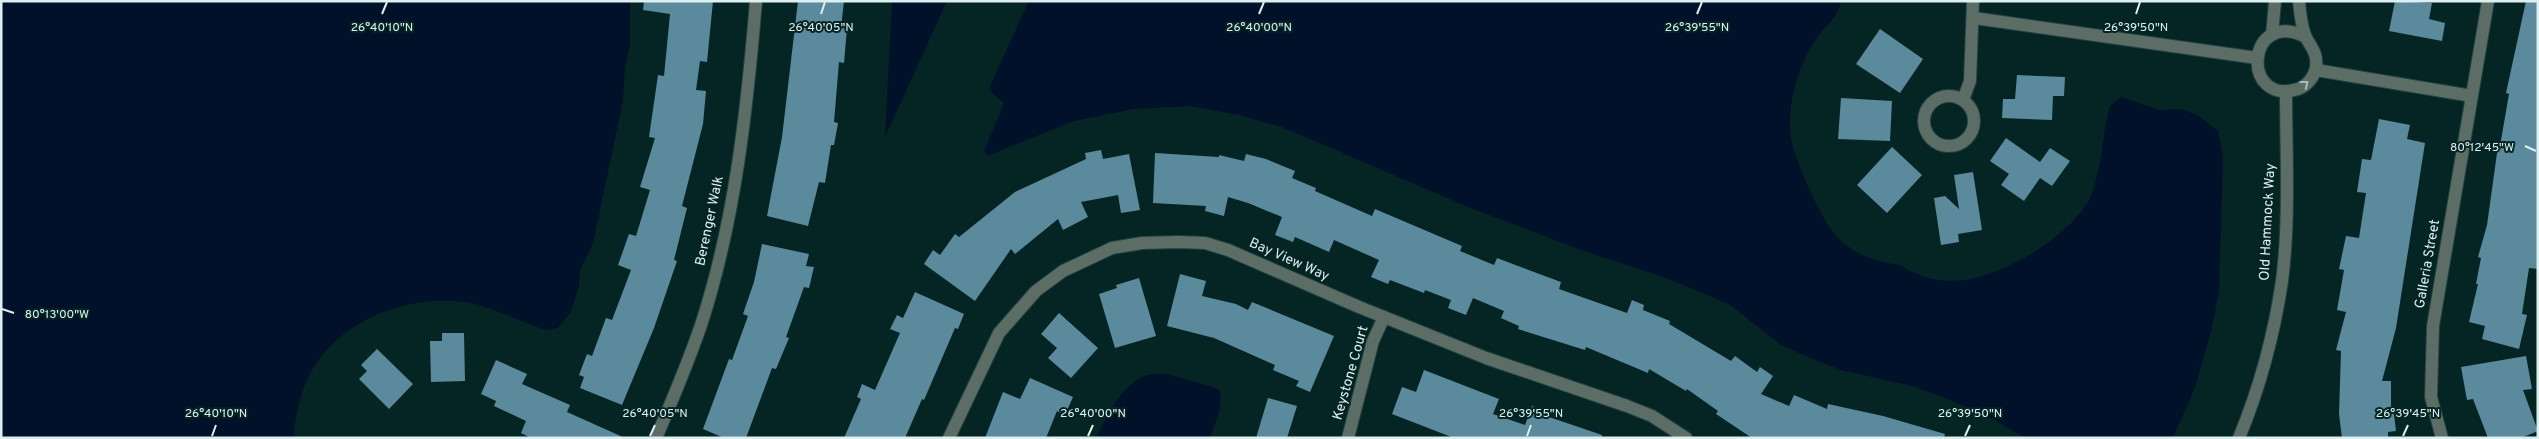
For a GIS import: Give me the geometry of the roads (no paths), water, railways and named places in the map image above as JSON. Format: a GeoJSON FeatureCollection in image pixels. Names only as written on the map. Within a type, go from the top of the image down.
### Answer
{"type":"FeatureCollection","features":[{"type":"Feature","properties":{"kind":"street","name":"Berenger Walk"},"geometry":{"type":"LineString","coordinates":[[656,438],[701,324],[728,220],[747,104],[756,1]]}},
{"type":"Feature","properties":{"kind":"street"},"geometry":{"type":"LineString","coordinates":[[1963,100],[1970,81],[1974,18],[1973,1]]}},
{"type":"Feature","properties":{"kind":"street"},"geometry":{"type":"LineString","coordinates":[[2272,35],[2275,1]]}},
{"type":"Feature","properties":{"kind":"street"},"geometry":{"type":"LineString","coordinates":[[2299,1],[2306,37],[2315,52],[2316,70],[2310,80],[2301,88],[2286,92],[2278,91],[2268,85],[2260,76],[2257,58],[2263,43],[2272,35],[2283,31],[2295,32],[2306,37]]}},
{"type":"Feature","properties":{"kind":"street","name":"Galleria Street"},"geometry":{"type":"LineString","coordinates":[[2442,438],[2431,397],[2433,326],[2488,1]]}},
{"type":"Feature","properties":{"kind":"street"},"geometry":{"type":"LineString","coordinates":[[1974,18],[2257,58]]}},
{"type":"Feature","properties":{"kind":"street"},"geometry":{"type":"LineString","coordinates":[[2316,70],[2472,96]]}},
{"type":"Feature","properties":{"kind":"street","name":"Old Hammock Way"},"geometry":{"type":"LineString","coordinates":[[2239,438],[2264,368],[2282,279],[2286,235],[2286,92]]}},
{"type":"Feature","properties":{"kind":"street"},"geometry":{"type":"LineString","coordinates":[[1946,95],[1963,100],[1973,113],[1973,128],[1969,136],[1956,145],[1948,146],[1933,141],[1924,127],[1924,118],[1931,103],[1946,95]]}},
{"type":"Feature","properties":{"kind":"street","name":"Bay View Way"},"geometry":{"type":"LineString","coordinates":[[949,438],[995,341],[1015,313],[1036,292],[1063,271],[1112,248],[1142,243],[1205,244],[1228,250],[1384,317],[1486,358],[1652,416],[1686,438]]}},
{"type":"Feature","properties":{"kind":"street","name":"Keystone Court"},"geometry":{"type":"LineString","coordinates":[[1348,438],[1373,341],[1384,317]]}},
{"type":"Feature","properties":{"kind":"water"},"geometry":{"type":"Polygon","coordinates":[[[1,1],[630,1],[630,45],[625,67],[623,101],[593,243],[580,271],[579,287],[570,313],[558,328],[546,330],[479,305],[451,301],[412,304],[374,316],[356,325],[319,359],[307,380],[299,403],[294,438],[1,438],[1,1]]]}},
{"type":"Feature","properties":{"kind":"water"},"geometry":{"type":"Polygon","coordinates":[[[892,1],[947,1],[885,137],[892,1]]]}},
{"type":"Feature","properties":{"kind":"water"},"geometry":{"type":"Polygon","coordinates":[[[1029,1],[1841,1],[1837,12],[1817,37],[1808,53],[1794,90],[1791,104],[1790,130],[1799,165],[1824,219],[1838,238],[1851,249],[1866,256],[1901,266],[1922,276],[1952,281],[1989,274],[2030,255],[2066,228],[2080,213],[2090,198],[2094,187],[2110,106],[2121,97],[2159,110],[2180,109],[2197,115],[2218,131],[2223,156],[2219,291],[2211,332],[2194,390],[2173,438],[2025,438],[1995,420],[1948,399],[1912,386],[1841,370],[1781,345],[1729,304],[1666,278],[1581,250],[1468,207],[1282,127],[1239,115],[1190,106],[1134,109],[1074,121],[987,156],[984,151],[1004,103],[992,93],[990,86],[1029,1]]]}},
{"type":"Feature","properties":{"kind":"water"},"geometry":{"type":"Polygon","coordinates":[[[1167,374],[1213,387],[1220,391],[1219,409],[1210,438],[1096,438],[1116,401],[1130,385],[1147,375],[1167,374]]]}}]}
